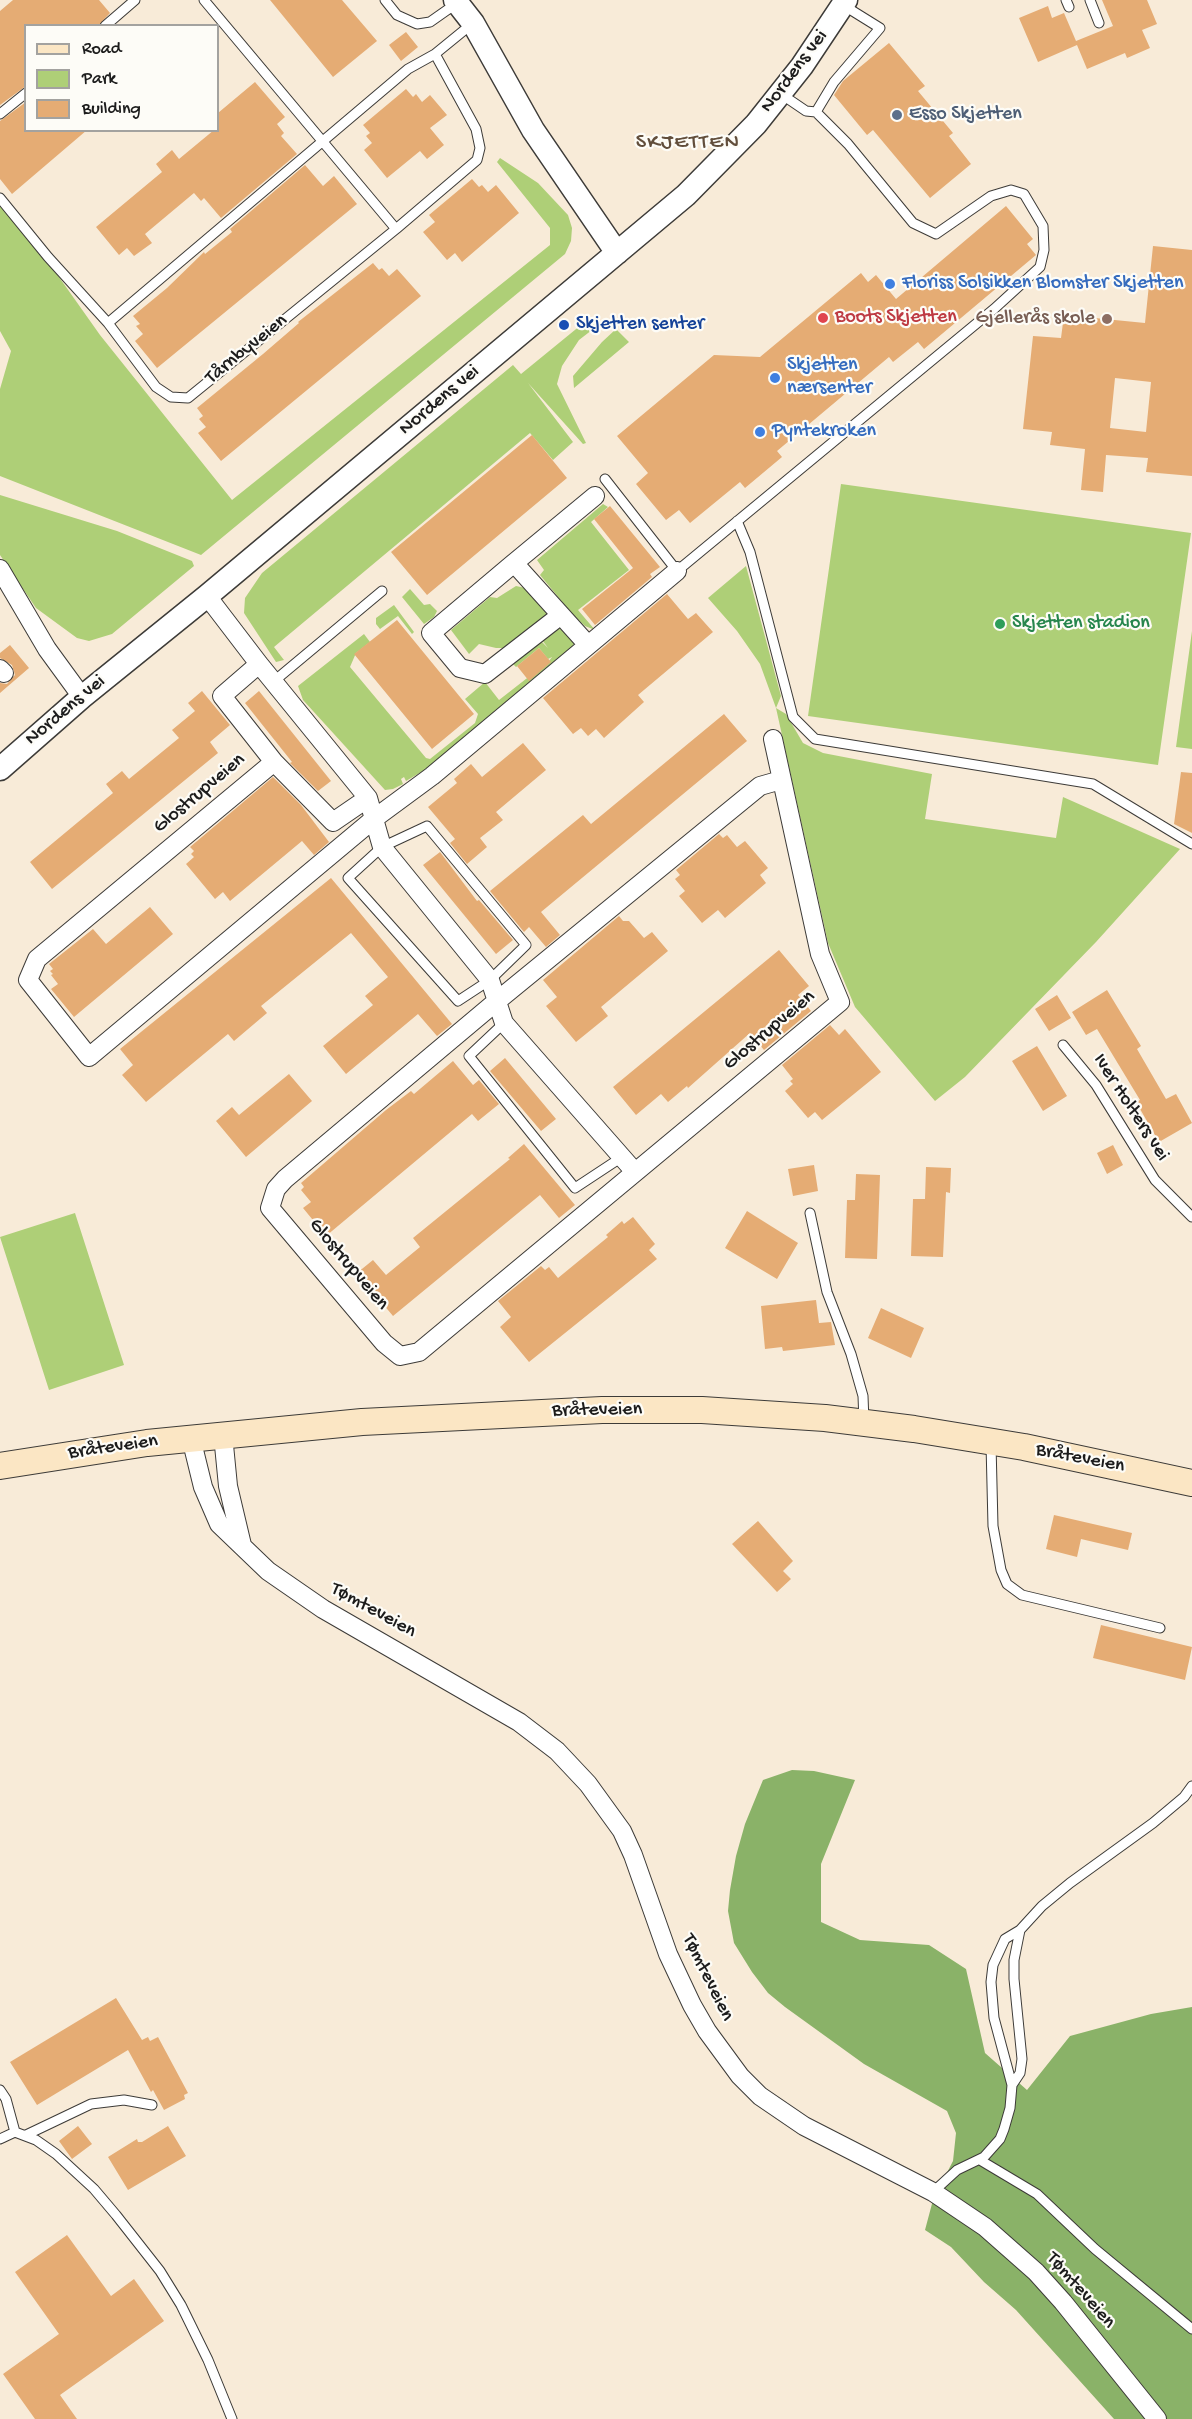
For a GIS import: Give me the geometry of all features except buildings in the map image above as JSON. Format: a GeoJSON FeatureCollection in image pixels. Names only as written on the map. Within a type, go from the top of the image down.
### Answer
{"type":"FeatureCollection","features":[{"type":"Feature","properties":{"kind":"main road","name":"Bråteveien"},"geometry":{"type":"LineString","coordinates":[[0,1466],[90,1450],[191,1438],[417,1418],[602,1410],[738,1411],[864,1422],[991,1441],[1192,1482]]}},
{"type":"Feature","properties":{"kind":"street"},"geometry":{"type":"LineString","coordinates":[[456,1],[474,23],[533,130],[617,254]]}},
{"type":"Feature","properties":{"kind":"street","name":"Nordens vei"},"geometry":{"type":"LineString","coordinates":[[0,769],[82,697],[207,596],[617,254],[713,169],[781,94],[845,2]]}},
{"type":"Feature","properties":{"kind":"street"},"geometry":{"type":"LineString","coordinates":[[561,615],[485,674],[460,668],[431,633],[595,496]]}},
{"type":"Feature","properties":{"kind":"street"},"geometry":{"type":"LineString","coordinates":[[514,563],[588,645]]}},
{"type":"Feature","properties":{"kind":"street"},"geometry":{"type":"LineString","coordinates":[[0,569],[47,649],[82,697]]}},
{"type":"Feature","properties":{"kind":"street","name":"Glostrupveien"},"geometry":{"type":"LineString","coordinates":[[274,762],[37,959],[28,980],[89,1057],[375,818],[432,776],[677,571]]}},
{"type":"Feature","properties":{"kind":"street"},"geometry":{"type":"LineString","coordinates":[[207,596],[273,682],[368,798],[382,847],[490,980],[504,1023],[635,1172]]}},
{"type":"Feature","properties":{"kind":"street","name":"Glostrupveien"},"geometry":{"type":"LineString","coordinates":[[259,664],[222,696],[274,762],[333,822],[368,798]]}},
{"type":"Feature","properties":{"kind":"street","name":"Glostrupveien"},"geometry":{"type":"LineString","coordinates":[[773,739],[820,954],[840,1002],[419,1352],[400,1356],[384,1343],[270,1208],[272,1197],[285,1179],[497,1001],[760,786],[781,780]]}},
{"type":"Feature","properties":{"kind":"street","name":"Tømteveien"},"geometry":{"type":"LineString","coordinates":[[223,1435],[228,1486],[243,1545]]}},
{"type":"Feature","properties":{"kind":"street","name":"Tømteveien"},"geometry":{"type":"LineString","coordinates":[[191,1438],[208,1504],[219,1524],[268,1571],[299,1594],[499,1709],[539,1736],[557,1751],[602,1800],[622,1831],[633,1855],[678,1978],[707,2031],[740,2076],[760,2096],[804,2126],[933,2192],[985,2227],[1036,2272],[1063,2302],[1157,2419]]}},
{"type":"Feature","properties":{"kind":"lane"},"geometry":{"type":"LineString","coordinates":[[107,24],[134,0]]}},
{"type":"Feature","properties":{"kind":"lane"},"geometry":{"type":"LineString","coordinates":[[204,0],[396,230]]}},
{"type":"Feature","properties":{"kind":"lane"},"geometry":{"type":"LineString","coordinates":[[385,0],[397,15],[417,24],[430,22],[456,1]]}},
{"type":"Feature","properties":{"kind":"lane"},"geometry":{"type":"LineString","coordinates":[[1090,0],[1099,23]]}},
{"type":"Feature","properties":{"kind":"lane"},"geometry":{"type":"LineString","coordinates":[[816,112],[834,82],[880,28],[845,2]]}},
{"type":"Feature","properties":{"kind":"lane"},"geometry":{"type":"LineString","coordinates":[[108,323],[408,69],[435,54],[474,23]]}},
{"type":"Feature","properties":{"kind":"lane","name":"Tårnbyveien"},"geometry":{"type":"LineString","coordinates":[[0,198],[48,257],[108,323],[156,387],[171,397],[188,398],[396,230],[471,166],[479,154],[476,129],[435,54]]}},
{"type":"Feature","properties":{"kind":"lane"},"geometry":{"type":"LineString","coordinates":[[605,479],[677,571],[994,309],[1040,267],[1044,250],[1043,226],[1024,194],[1011,190],[991,195],[936,234],[913,222],[848,144],[816,112],[806,111],[781,94]]}},
{"type":"Feature","properties":{"kind":"lane"},"geometry":{"type":"LineString","coordinates":[[0,114],[24,95]]}},
{"type":"Feature","properties":{"kind":"lane"},"geometry":{"type":"LineString","coordinates":[[737,521],[750,552],[793,717],[815,739],[1093,784],[1192,844]]}},
{"type":"Feature","properties":{"kind":"lane"},"geometry":{"type":"LineString","coordinates":[[273,682],[382,591]]}},
{"type":"Feature","properties":{"kind":"lane"},"geometry":{"type":"LineString","coordinates":[[427,826],[526,945],[490,980],[458,1001],[348,878],[382,847],[427,826]]}},
{"type":"Feature","properties":{"kind":"lane"},"geometry":{"type":"LineString","coordinates":[[504,1023],[469,1056],[575,1188],[622,1157]]}},
{"type":"Feature","properties":{"kind":"lane","name":"Iver Holters vei"},"geometry":{"type":"LineString","coordinates":[[1064,1045],[1096,1085],[1155,1180],[1192,1217]]}},
{"type":"Feature","properties":{"kind":"lane"},"geometry":{"type":"LineString","coordinates":[[810,1213],[827,1292],[851,1354],[863,1396],[864,1422]]}},
{"type":"Feature","properties":{"kind":"lane"},"geometry":{"type":"LineString","coordinates":[[991,1441],[993,1526],[1001,1570],[1007,1584],[1022,1595],[1161,1628]]}},
{"type":"Feature","properties":{"kind":"lane"},"geometry":{"type":"LineString","coordinates":[[933,2192],[957,2170],[980,2160],[1000,2139],[1010,2108],[1012,2085],[994,2018],[991,1982],[993,1965],[1005,1939],[1020,1929],[1042,1906],[1153,1823],[1184,1797],[1192,1786]]}},
{"type":"Feature","properties":{"kind":"lane"},"geometry":{"type":"LineString","coordinates":[[1012,2085],[1020,2073],[1022,2059],[1014,1979],[1014,1960],[1020,1929]]}},
{"type":"Feature","properties":{"kind":"lane"},"geometry":{"type":"LineString","coordinates":[[0,2090],[6,2099],[15,2132]]}},
{"type":"Feature","properties":{"kind":"lane"},"geometry":{"type":"LineString","coordinates":[[26,2135],[91,2104],[124,2100],[152,2105]]}},
{"type":"Feature","properties":{"kind":"lane"},"geometry":{"type":"LineString","coordinates":[[0,2139],[15,2132],[26,2135],[56,2154],[94,2189],[160,2271],[186,2314],[232,2419]]}},
{"type":"Feature","properties":{"kind":"lane"},"geometry":{"type":"LineString","coordinates":[[980,2160],[1037,2194],[1095,2249],[1192,2329]]}},
{"type":"Feature","properties":{"kind":"green space"},"geometry":{"type":"Polygon","coordinates":[[[500,158],[538,183],[568,215],[572,228],[571,241],[565,254],[201,555],[0,476],[0,389],[11,351],[0,331],[0,202],[20,222],[100,335],[232,500],[550,245],[550,228],[497,162],[500,158]]]}},
{"type":"Feature","properties":{"kind":"green space"},"geometry":{"type":"Polygon","coordinates":[[[594,318],[601,323],[579,340],[562,366],[557,384],[586,443],[583,444],[528,383],[573,442],[553,460],[530,433],[274,647],[284,660],[276,662],[244,613],[245,598],[262,573],[513,365],[521,374],[581,325],[585,329],[594,318]]]}},
{"type":"Feature","properties":{"kind":"green space"},"geometry":{"type":"Polygon","coordinates":[[[616,329],[629,342],[574,388],[573,376],[616,329]]]}},
{"type":"Feature","properties":{"kind":"green space","name":"Skjetten stadion"},"geometry":{"type":"Polygon","coordinates":[[[841,484],[1191,533],[1158,765],[808,716],[841,484]]]}},
{"type":"Feature","properties":{"kind":"green space"},"geometry":{"type":"Polygon","coordinates":[[[0,495],[117,531],[192,561],[194,566],[112,634],[89,641],[77,638],[36,608],[0,555],[0,495]]]}},
{"type":"Feature","properties":{"kind":"green space"},"geometry":{"type":"Polygon","coordinates":[[[603,504],[608,507],[591,522],[629,570],[578,610],[595,630],[585,626],[573,615],[540,575],[544,570],[537,560],[603,504]]]}},
{"type":"Feature","properties":{"kind":"green space"},"geometry":{"type":"Polygon","coordinates":[[[746,566],[781,696],[776,708],[760,664],[737,631],[708,598],[746,566]]]}},
{"type":"Feature","properties":{"kind":"green space"},"geometry":{"type":"Polygon","coordinates":[[[516,586],[530,589],[551,613],[511,648],[496,648],[479,644],[469,654],[451,630],[490,597],[497,598],[516,586]]]}},
{"type":"Feature","properties":{"kind":"green space"},"geometry":{"type":"Polygon","coordinates":[[[410,589],[424,605],[430,604],[437,611],[434,617],[424,624],[402,597],[410,589]]]}},
{"type":"Feature","properties":{"kind":"green space"},"geometry":{"type":"Polygon","coordinates":[[[394,605],[414,632],[412,634],[398,616],[380,629],[376,624],[376,618],[394,605]]]}},
{"type":"Feature","properties":{"kind":"green space"},"geometry":{"type":"Polygon","coordinates":[[[560,629],[570,634],[574,643],[572,650],[428,768],[406,781],[404,777],[401,779],[403,784],[393,789],[385,790],[303,700],[298,686],[364,634],[370,642],[356,653],[350,667],[426,758],[430,759],[475,723],[478,714],[465,699],[485,682],[499,700],[552,657],[548,659],[539,648],[516,667],[512,663],[540,640],[548,648],[542,640],[554,630],[560,629]]]}},
{"type":"Feature","properties":{"kind":"green space"},"geometry":{"type":"Polygon","coordinates":[[[1192,631],[1192,749],[1176,747],[1192,631]]]}},
{"type":"Feature","properties":{"kind":"green space"},"geometry":{"type":"Polygon","coordinates":[[[776,708],[786,714],[803,743],[823,753],[932,774],[925,819],[1056,838],[1063,797],[1180,849],[1096,942],[965,1077],[935,1101],[855,1007],[828,943],[776,708]]]}},
{"type":"Feature","properties":{"kind":"green space"},"geometry":{"type":"Polygon","coordinates":[[[75,1213],[124,1365],[49,1390],[0,1237],[75,1213]]]}},
{"type":"Feature","properties":{"kind":"green space"},"geometry":{"type":"Polygon","coordinates":[[[792,1770],[814,1771],[855,1780],[821,1864],[821,1922],[860,1940],[929,1945],[966,1969],[985,2053],[1027,2090],[1070,2036],[1151,2014],[1192,2007],[1192,2419],[1114,2419],[1016,2310],[984,2282],[951,2247],[925,2230],[933,2200],[953,2161],[956,2133],[947,2111],[864,2064],[785,2007],[768,1993],[734,1943],[728,1911],[736,1856],[745,1824],[763,1780],[792,1770]]]}},
{"type":"Feature","properties":{"kind":"place","name":"Esso Skjetten"},"geometry":{"type":"Point","coordinates":[897,115]}},
{"type":"Feature","properties":{"kind":"place","name":"Floriss Solsikken Blomster Skjetten"},"geometry":{"type":"Point","coordinates":[890,284]}},
{"type":"Feature","properties":{"kind":"place","name":"Boots Skjetten"},"geometry":{"type":"Point","coordinates":[823,318]}},
{"type":"Feature","properties":{"kind":"place","name":"Gjellerås skole"},"geometry":{"type":"Point","coordinates":[1107,319]}},
{"type":"Feature","properties":{"kind":"place","name":"Skjetten senter"},"geometry":{"type":"Point","coordinates":[564,325]}},
{"type":"Feature","properties":{"kind":"place","name":"Skjetten nærsenter"},"geometry":{"type":"Point","coordinates":[775,378]}},
{"type":"Feature","properties":{"kind":"place","name":"Pyntekroken"},"geometry":{"type":"Point","coordinates":[760,432]}},
{"type":"Feature","properties":{"kind":"place","name":"Skjetten stadion"},"geometry":{"type":"Point","coordinates":[1000,624]}},
{"type":"Feature","properties":{"kind":"district","name":"SKJETTEN"},"geometry":{"type":"Point","coordinates":[688,144]}}]}
